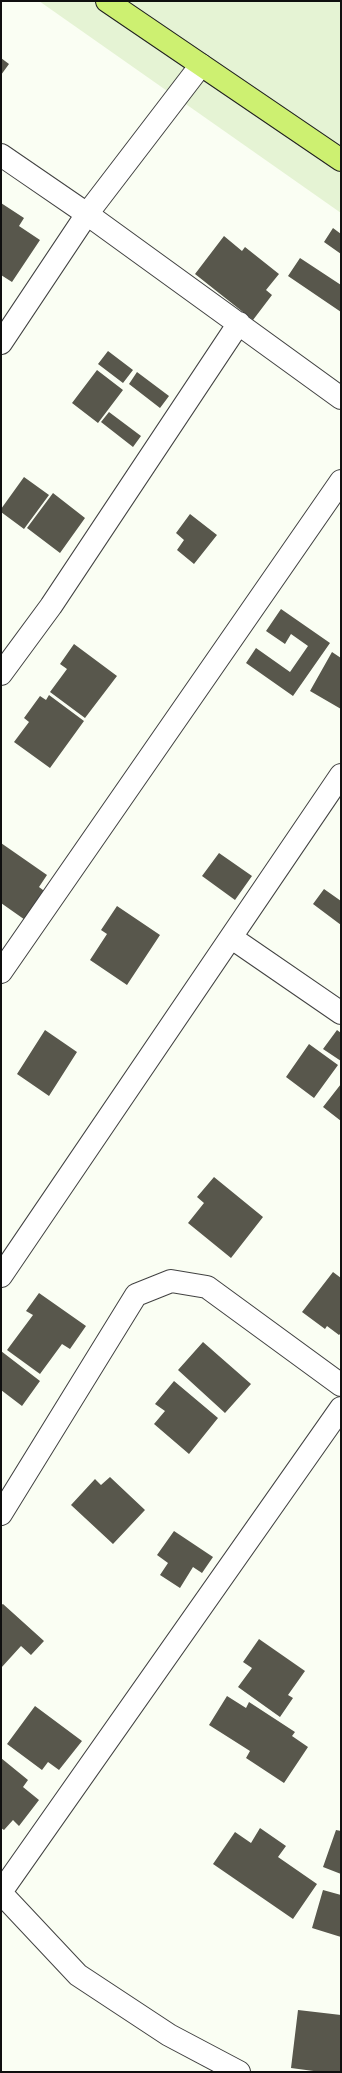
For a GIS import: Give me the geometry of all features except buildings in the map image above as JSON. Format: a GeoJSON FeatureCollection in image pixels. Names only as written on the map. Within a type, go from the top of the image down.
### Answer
{"type":"FeatureCollection","features":[{"type":"Feature","properties":{"kind":"main road"},"geometry":{"type":"LineString","coordinates":[[107,1],[341,160]]}},
{"type":"Feature","properties":{"kind":"street"},"geometry":{"type":"LineString","coordinates":[[1,343],[87,214],[201,65]]}},
{"type":"Feature","properties":{"kind":"street"},"geometry":{"type":"LineString","coordinates":[[1,155],[87,214],[341,398]]}},
{"type":"Feature","properties":{"kind":"street"},"geometry":{"type":"LineString","coordinates":[[1,674],[51,606],[239,323]]}},
{"type":"Feature","properties":{"kind":"street"},"geometry":{"type":"LineString","coordinates":[[1,972],[341,481]]}},
{"type":"Feature","properties":{"kind":"street"},"geometry":{"type":"LineString","coordinates":[[1,1276],[232,938],[341,775]]}},
{"type":"Feature","properties":{"kind":"street"},"geometry":{"type":"LineString","coordinates":[[232,938],[341,1013]]}},
{"type":"Feature","properties":{"kind":"street"},"geometry":{"type":"LineString","coordinates":[[1,1514],[136,1295],[171,1281],[207,1287],[341,1385]]}},
{"type":"Feature","properties":{"kind":"street"},"geometry":{"type":"LineString","coordinates":[[239,2072],[169,2035],[78,1975],[1,1893],[341,1408]]}},
{"type":"Feature","properties":{"kind":"green space"},"geometry":{"type":"Polygon","coordinates":[[[39,1],[341,1],[341,213],[39,1]]]}}]}
